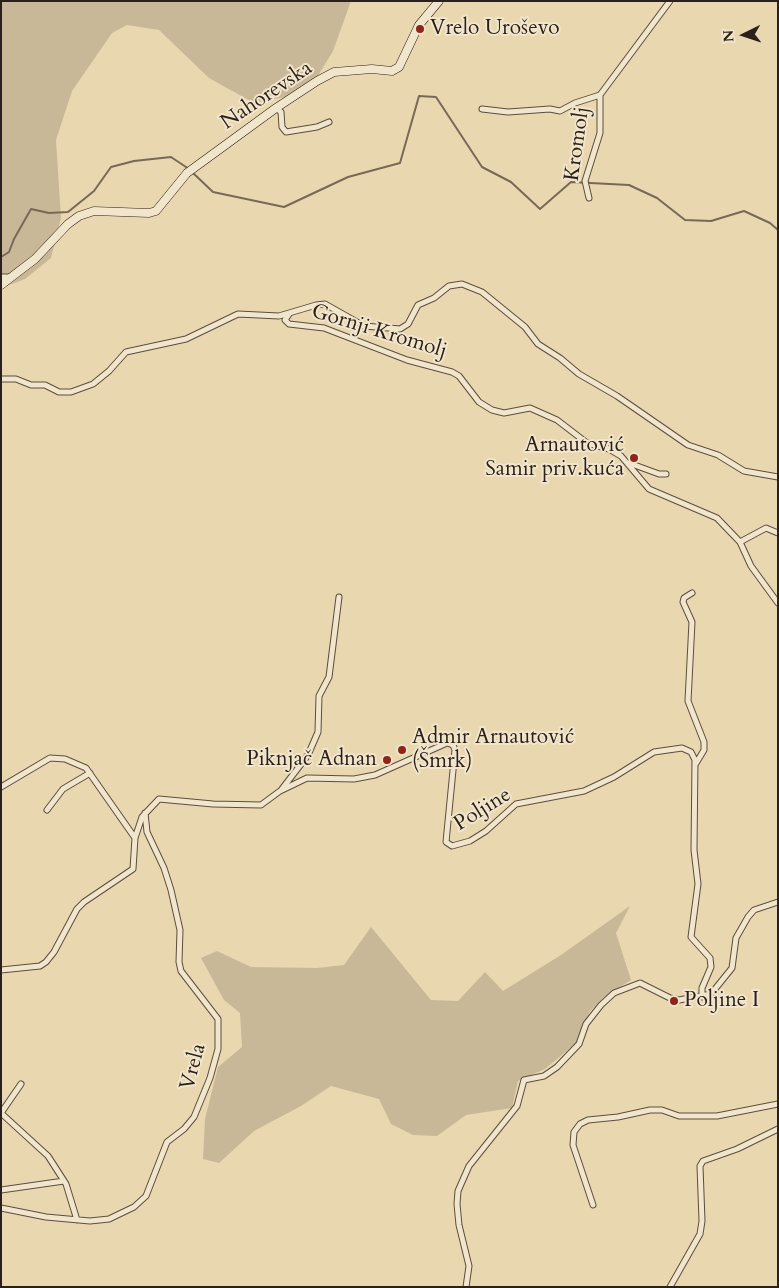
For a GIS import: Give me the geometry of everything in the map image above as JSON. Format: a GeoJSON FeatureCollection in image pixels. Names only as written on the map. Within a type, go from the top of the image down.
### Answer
{"type":"FeatureCollection","features":[{"type":"Feature","properties":{"kind":"street","name":"Nahorevska"},"geometry":{"type":"LineString","coordinates":[[15,276],[53,242],[68,224],[79,216],[94,211],[149,213],[160,207],[173,188],[190,170],[276,108],[334,72],[372,69],[392,71],[400,67],[419,25],[438,1]]}},
{"type":"Feature","properties":{"kind":"street","name":"Kromolj"},"geometry":{"type":"LineString","coordinates":[[482,109],[508,112],[550,109],[560,111],[575,103],[600,95],[670,1]]}},
{"type":"Feature","properties":{"kind":"street","name":"Kromolj"},"geometry":{"type":"LineString","coordinates":[[589,198],[586,183],[600,133],[600,95]]}},
{"type":"Feature","properties":{"kind":"street"},"geometry":{"type":"LineString","coordinates":[[276,108],[281,112],[282,127],[286,132],[317,127],[329,122]]}},
{"type":"Feature","properties":{"kind":"street"},"geometry":{"type":"LineString","coordinates":[[1,277],[15,276]]}},
{"type":"Feature","properties":{"kind":"street"},"geometry":{"type":"LineString","coordinates":[[1,285],[15,276]]}},
{"type":"Feature","properties":{"kind":"street"},"geometry":{"type":"LineString","coordinates":[[1,379],[16,379],[31,385],[45,386],[60,392],[71,392],[93,384],[109,371],[126,352],[186,339],[238,314],[269,316],[289,314],[325,304],[364,326],[400,329],[408,324],[418,305],[434,298],[448,286],[462,284],[482,292],[525,327],[538,344],[560,358],[589,382],[624,400],[688,445],[718,455],[744,471],[778,477]]}},
{"type":"Feature","properties":{"kind":"street","name":"Gornji Kromolj"},"geometry":{"type":"LineString","coordinates":[[289,314],[285,320],[289,324],[324,328],[407,360],[452,372],[459,376],[479,402],[492,410],[504,413],[524,408],[544,413],[587,443],[609,449],[626,462],[649,488],[717,518],[740,542],[751,566],[778,603]]}},
{"type":"Feature","properties":{"kind":"street"},"geometry":{"type":"LineString","coordinates":[[626,462],[659,474],[666,474]]}},
{"type":"Feature","properties":{"kind":"street"},"geometry":{"type":"LineString","coordinates":[[740,542],[766,528],[778,533]]}},
{"type":"Feature","properties":{"kind":"street"},"geometry":{"type":"LineString","coordinates":[[692,593],[684,598],[683,602],[692,622],[688,702],[704,742],[704,750],[695,765],[694,850],[698,884],[691,937],[710,958],[710,967],[702,988],[702,997]]}},
{"type":"Feature","properties":{"kind":"street"},"geometry":{"type":"LineString","coordinates":[[280,791],[308,755],[318,732],[319,696],[329,677],[339,597]]}},
{"type":"Feature","properties":{"kind":"street","name":"Poljine"},"geometry":{"type":"LineString","coordinates":[[145,812],[160,799],[166,798],[253,806],[261,805],[280,791],[307,778],[354,779],[375,775],[447,743],[453,745],[455,750],[449,791],[446,842],[452,846],[470,841],[486,831],[516,804],[584,791],[614,777],[654,752],[682,748],[692,752],[695,765]]}},
{"type":"Feature","properties":{"kind":"street"},"geometry":{"type":"LineString","coordinates":[[1,787],[50,758],[65,760],[86,768],[135,838]]}},
{"type":"Feature","properties":{"kind":"street"},"geometry":{"type":"LineString","coordinates":[[47,810],[63,790],[90,773]]}},
{"type":"Feature","properties":{"kind":"street"},"geometry":{"type":"LineString","coordinates":[[1,970],[40,966],[46,962],[54,952],[77,909],[84,902],[133,869],[135,838],[145,812]]}},
{"type":"Feature","properties":{"kind":"street","name":"Vrela"},"geometry":{"type":"LineString","coordinates":[[1,1208],[46,1217],[77,1220],[109,1219],[141,1203],[168,1142],[189,1124],[199,1108],[218,1050],[218,1019],[181,971],[179,962],[180,930],[171,890],[164,868],[147,832],[145,812]]}},
{"type":"Feature","properties":{"kind":"street"},"geometry":{"type":"LineString","coordinates":[[466,1287],[469,1266],[459,1225],[458,1191],[469,1166],[517,1106],[524,1080],[544,1076],[557,1067],[579,1044],[586,1024],[596,1011],[614,994],[640,983],[670,998],[685,1000],[711,994],[719,987],[732,968],[736,938],[748,917],[754,910],[778,902]]}},
{"type":"Feature","properties":{"kind":"street"},"geometry":{"type":"LineString","coordinates":[[22,1084],[1,1113],[48,1156],[64,1181],[77,1220]]}},
{"type":"Feature","properties":{"kind":"street"},"geometry":{"type":"LineString","coordinates":[[593,1205],[573,1145],[574,1132],[580,1124],[588,1120],[618,1117],[650,1110],[662,1110],[679,1116],[717,1116],[778,1104]]}},
{"type":"Feature","properties":{"kind":"street"},"geometry":{"type":"LineString","coordinates":[[670,1287],[700,1234],[702,1221],[700,1166],[703,1161],[737,1149],[778,1129]]}},
{"type":"Feature","properties":{"kind":"street"},"geometry":{"type":"LineString","coordinates":[[1,1190],[64,1181]]}},
{"type":"Feature","properties":{"kind":"shaded area"},"geometry":{"type":"Polygon","coordinates":[[[1,1],[351,1],[333,51],[316,79],[285,97],[254,103],[209,78],[159,30],[127,25],[112,33],[72,91],[56,140],[61,218],[51,258],[25,279],[1,288],[1,1]]]}},
{"type":"Feature","properties":{"kind":"shaded area"},"geometry":{"type":"Polygon","coordinates":[[[630,906],[616,933],[631,980],[604,997],[590,1011],[576,1043],[545,1069],[518,1081],[512,1108],[466,1115],[437,1136],[413,1135],[391,1124],[379,1099],[331,1086],[301,1106],[254,1131],[219,1163],[203,1159],[205,1119],[218,1067],[242,1047],[240,1013],[224,1000],[201,958],[217,951],[251,967],[317,968],[344,965],[371,927],[431,1000],[458,1001],[485,972],[503,991],[561,955],[630,906]]]}},
{"type":"Feature","properties":{"kind":"waterway"},"geometry":{"type":"LineString","coordinates":[[192,172],[213,192],[284,207],[348,177],[400,163],[419,96],[436,97],[482,167],[511,182],[540,209],[571,182],[629,185],[657,198],[685,220],[711,221],[744,211],[770,223],[778,230]]}},
{"type":"Feature","properties":{"kind":"waterway"},"geometry":{"type":"LineString","coordinates":[[1,257],[9,252],[31,209],[49,213],[68,212],[94,191],[111,167],[134,161],[171,157],[189,169]]}},
{"type":"Feature","properties":{"kind":"place","name":"Vrelo Uroševo"},"geometry":{"type":"Point","coordinates":[420,29]}},
{"type":"Feature","properties":{"kind":"place","name":"Arnautović Samir priv.kuća"},"geometry":{"type":"Point","coordinates":[634,458]}},
{"type":"Feature","properties":{"kind":"place","name":"Admir Arnautović (Šmrk)"},"geometry":{"type":"Point","coordinates":[402,750]}},
{"type":"Feature","properties":{"kind":"place","name":"Piknjač Adnan"},"geometry":{"type":"Point","coordinates":[387,760]}},
{"type":"Feature","properties":{"kind":"place","name":"Poljine I"},"geometry":{"type":"Point","coordinates":[674,1001]}}]}
